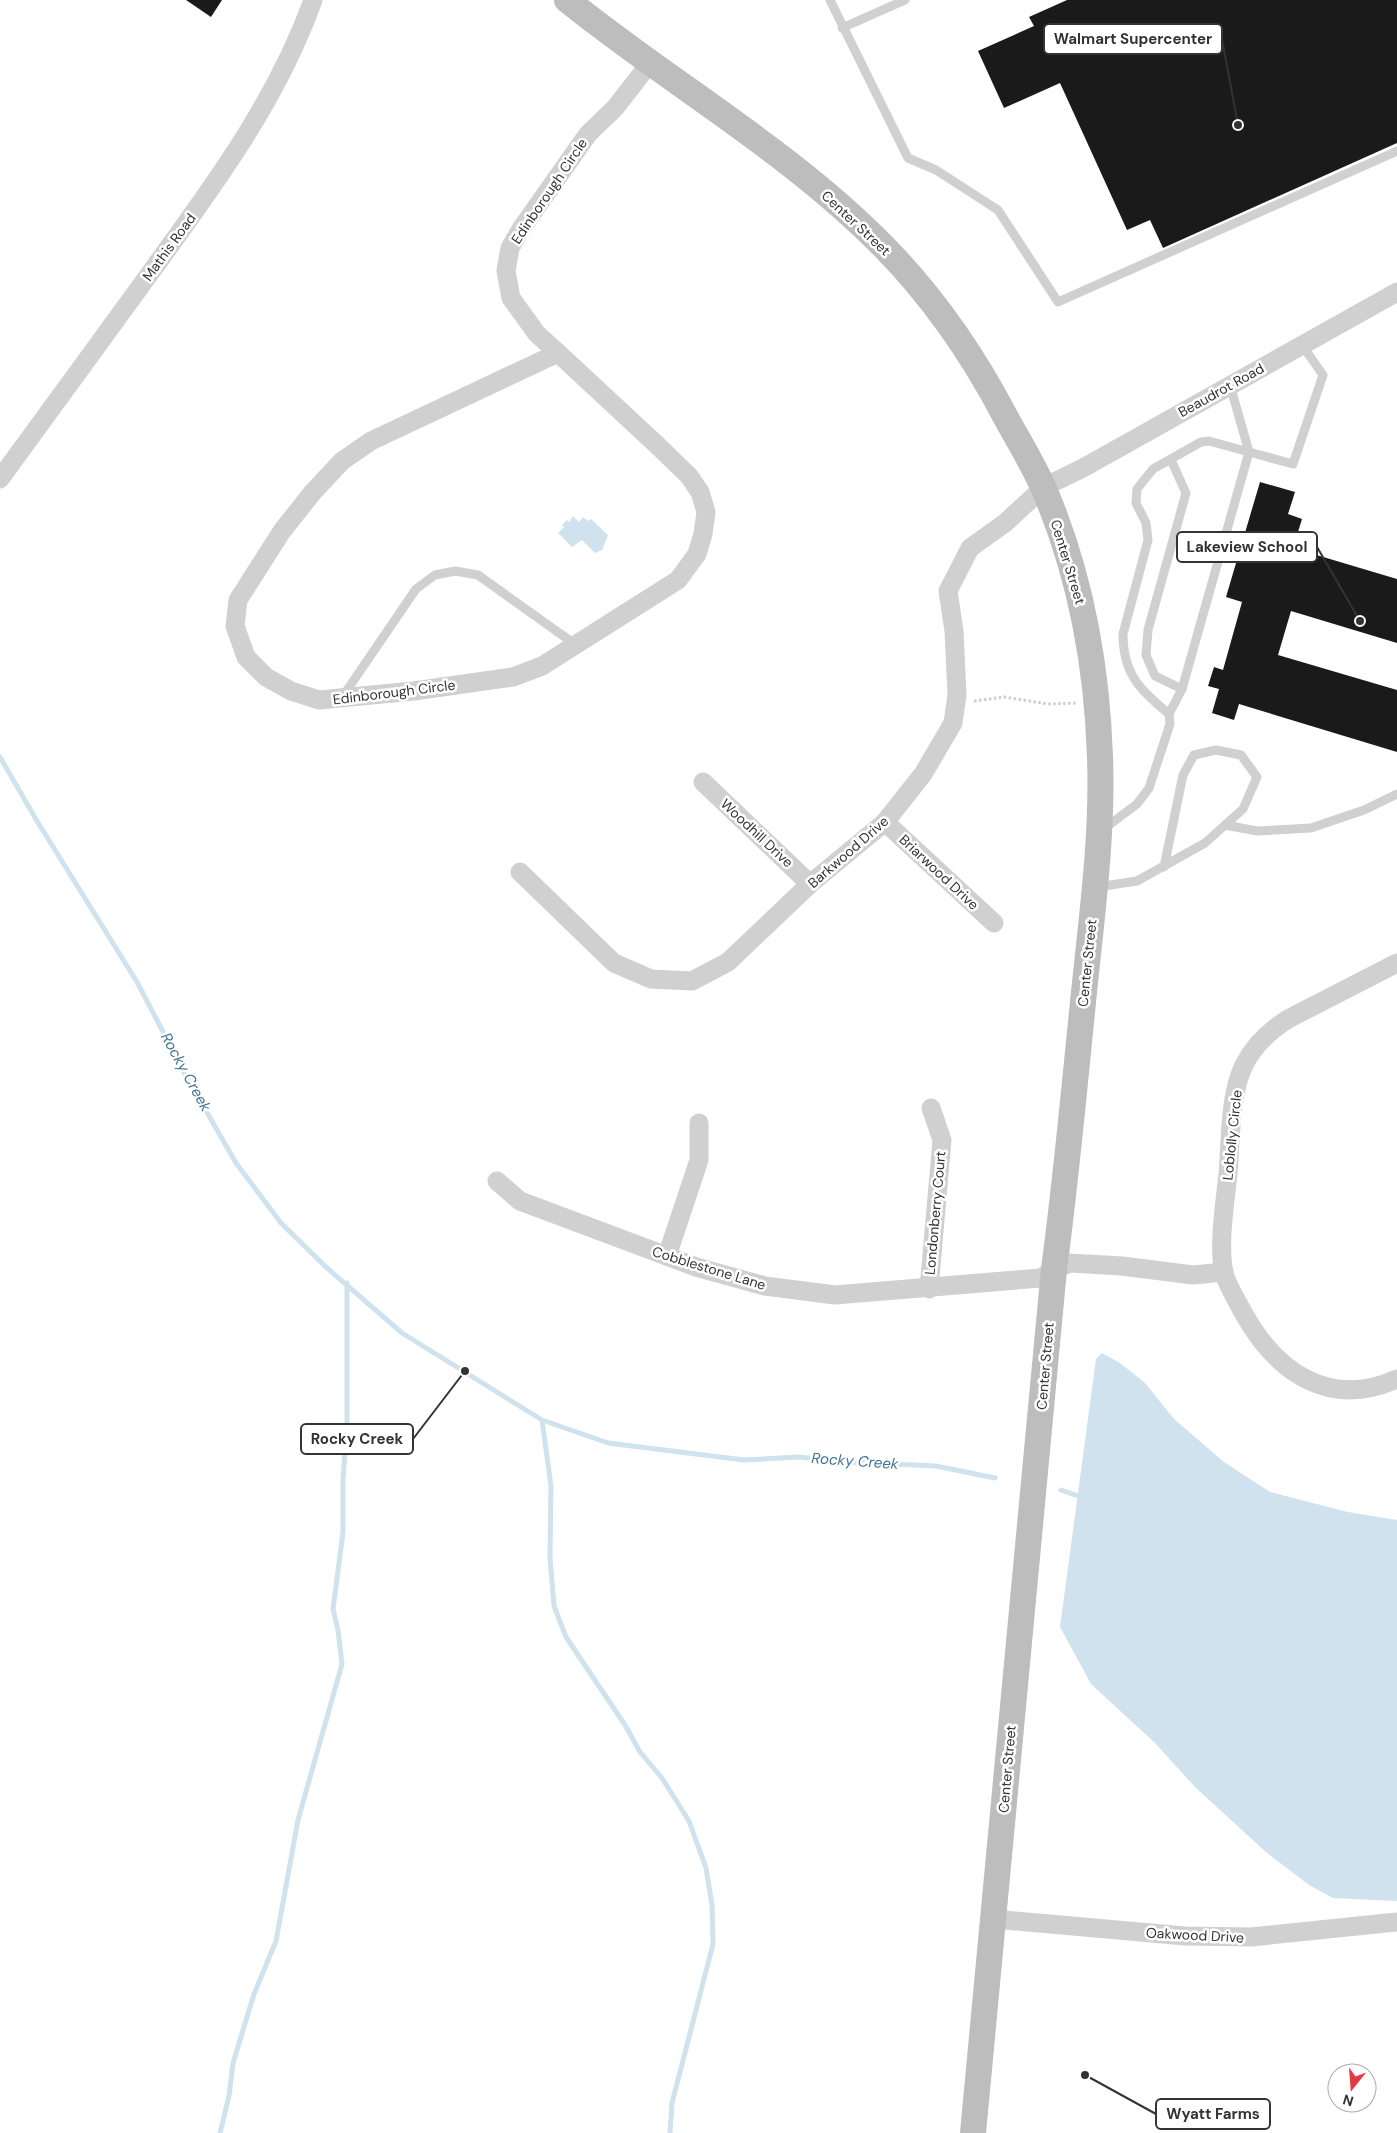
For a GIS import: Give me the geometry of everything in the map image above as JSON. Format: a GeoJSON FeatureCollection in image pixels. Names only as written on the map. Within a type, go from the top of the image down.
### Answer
{"type":"FeatureCollection","features":[{"type":"Feature","properties":{"kind":"street","name":"Mathis Road"},"geometry":{"type":"LineString","coordinates":[[0,479],[213,186],[250,130],[281,76],[305,25],[314,0]]}},
{"type":"Feature","properties":{"kind":"street","name":"Center Street"},"geometry":{"type":"LineString","coordinates":[[567,0],[818,187],[885,249],[917,283],[969,353],[1044,487],[1074,577],[1083,613],[1095,680],[1100,758],[1098,833],[1062,1210],[1054,1269],[973,2133]]}},
{"type":"Feature","properties":{"kind":"street","name":"Edinborough Circle"},"geometry":{"type":"LineString","coordinates":[[558,353],[371,441],[342,461],[313,492],[282,531],[238,600],[235,626],[246,657],[266,677],[291,691],[319,700],[414,691],[514,677],[542,666],[678,580],[697,554],[703,534],[706,512],[700,492],[689,476],[558,353],[537,334],[511,298],[506,271],[510,248],[521,229],[588,134],[615,108],[650,62]]}},
{"type":"Feature","properties":{"kind":"street","name":"Beaudrot Road"},"geometry":{"type":"LineString","coordinates":[[1044,487],[1083,468],[1397,292]]}},
{"type":"Feature","properties":{"kind":"street","name":"Barkwood Drive"},"geometry":{"type":"LineString","coordinates":[[520,872],[614,963],[651,979],[692,981],[728,962],[810,884],[885,822],[923,774],[953,723],[956,702],[954,631],[948,591],[970,548],[1006,523],[1044,487]]}},
{"type":"Feature","properties":{"kind":"street","name":"Woodhill Drive"},"geometry":{"type":"LineString","coordinates":[[703,782],[810,884]]}},
{"type":"Feature","properties":{"kind":"street","name":"Briarwood Drive"},"geometry":{"type":"LineString","coordinates":[[885,822],[994,923]]}},
{"type":"Feature","properties":{"kind":"street","name":"Loblolly Circle"},"geometry":{"type":"LineString","coordinates":[[1397,963],[1273,1028],[1251,1053],[1244,1066],[1235,1096],[1222,1236],[1224,1272],[1236,1300],[1255,1332],[1284,1364],[1302,1377],[1330,1389],[1348,1391],[1374,1388],[1397,1379]]}},
{"type":"Feature","properties":{"kind":"street","name":"Londonberry Court"},"geometry":{"type":"LineString","coordinates":[[929,1289],[942,1140],[931,1108]]}},
{"type":"Feature","properties":{"kind":"street"},"geometry":{"type":"LineString","coordinates":[[667,1256],[699,1160],[699,1123]]}},
{"type":"Feature","properties":{"kind":"street","name":"Cobblestone Lane"},"geometry":{"type":"LineString","coordinates":[[496,1181],[520,1201],[667,1256],[765,1286],[835,1295],[929,1289],[1041,1278],[1054,1269]]}},
{"type":"Feature","properties":{"kind":"street"},"geometry":{"type":"LineString","coordinates":[[1054,1269],[1070,1262],[1193,1275],[1224,1272]]}},
{"type":"Feature","properties":{"kind":"street","name":"Oakwood Drive"},"geometry":{"type":"LineString","coordinates":[[993,1919],[1185,1936],[1251,1937],[1397,1922]]}},
{"type":"Feature","properties":{"kind":"lane"},"geometry":{"type":"LineString","coordinates":[[830,0],[842,28],[908,158],[936,170],[998,210],[1058,302],[1397,151]]}},
{"type":"Feature","properties":{"kind":"lane"},"geometry":{"type":"LineString","coordinates":[[842,28],[905,0]]}},
{"type":"Feature","properties":{"kind":"lane"},"geometry":{"type":"LineString","coordinates":[[1169,714],[1135,682],[1127,667],[1123,648],[1123,634],[1148,540],[1146,524],[1136,503],[1137,489],[1152,469],[1171,460],[1191,446],[1209,441],[1293,464],[1323,375],[1302,345]]}},
{"type":"Feature","properties":{"kind":"lane"},"geometry":{"type":"LineString","coordinates":[[1098,833],[1137,804],[1149,788],[1170,724],[1169,714],[1182,689],[1249,452],[1230,385]]}},
{"type":"Feature","properties":{"kind":"lane"},"geometry":{"type":"LineString","coordinates":[[1171,460],[1186,493],[1148,630],[1146,655],[1155,676],[1182,689]]}},
{"type":"Feature","properties":{"kind":"lane"},"geometry":{"type":"LineString","coordinates":[[341,699],[416,589],[435,575],[455,571],[478,575],[576,645]]}},
{"type":"Feature","properties":{"kind":"lane"},"geometry":{"type":"LineString","coordinates":[[1094,888],[1138,881],[1164,867],[1205,843],[1244,809],[1257,777],[1241,755],[1216,750],[1194,755],[1183,776],[1164,867]]}},
{"type":"Feature","properties":{"kind":"lane"},"geometry":{"type":"LineString","coordinates":[[1225,825],[1258,832],[1311,828],[1364,810],[1397,794]]}},
{"type":"Feature","properties":{"kind":"path"},"geometry":{"type":"LineString","coordinates":[[956,702],[1004,697],[1048,704],[1078,702]]}},
{"type":"Feature","properties":{"kind":"water"},"geometry":{"type":"Polygon","coordinates":[[[573,516],[579,522],[583,517],[588,521],[591,519],[608,535],[602,550],[595,553],[582,540],[572,547],[558,533],[564,527],[562,525],[567,520],[569,522],[573,516]]]}},
{"type":"Feature","properties":{"kind":"water"},"geometry":{"type":"Polygon","coordinates":[[[1102,1353],[1120,1363],[1145,1383],[1174,1419],[1224,1462],[1270,1492],[1348,1512],[1397,1520],[1397,1901],[1333,1898],[1309,1885],[1267,1853],[1195,1787],[1155,1743],[1091,1684],[1060,1627],[1096,1359],[1102,1353]]]}},
{"type":"Feature","properties":{"kind":"building"},"geometry":{"type":"Polygon","coordinates":[[[186,0],[222,0],[211,17],[186,0]]]}},
{"type":"Feature","properties":{"kind":"building"},"geometry":{"type":"Polygon","coordinates":[[[1067,0],[1397,0],[1397,143],[1163,248],[1150,220],[1127,230],[1060,83],[1004,108],[978,51],[1034,26],[1029,17],[1067,0]]]}},
{"type":"Feature","properties":{"kind":"building"},"geometry":{"type":"Polygon","coordinates":[[[1260,482],[1295,492],[1288,514],[1302,519],[1293,548],[1397,579],[1397,643],[1291,611],[1278,655],[1397,690],[1397,752],[1239,704],[1234,720],[1212,713],[1219,689],[1208,686],[1214,667],[1223,670],[1242,602],[1226,597],[1260,482]]]}},
{"type":"Feature","properties":{"kind":"waterway","name":"Rocky Creek"},"geometry":{"type":"LineString","coordinates":[[0,757],[37,821],[137,982],[186,1076],[236,1163],[281,1223],[327,1268],[402,1333],[542,1420],[608,1443],[744,1460],[799,1457],[847,1462],[936,1466],[995,1478]]}},
{"type":"Feature","properties":{"kind":"waterway"},"geometry":{"type":"LineString","coordinates":[[220,2133],[229,2096],[233,2063],[254,1994],[276,1941],[298,1820],[342,1664],[338,1630],[333,1609],[343,1532],[343,1478],[347,1427],[347,1283]]}},
{"type":"Feature","properties":{"kind":"waterway"},"geometry":{"type":"LineString","coordinates":[[542,1420],[551,1486],[550,1558],[554,1606],[566,1637],[625,1725],[640,1752],[662,1778],[689,1821],[706,1868],[712,1905],[713,1944],[672,2103],[670,2133]]}},
{"type":"Feature","properties":{"kind":"waterway","name":"Rocky Creek"},"geometry":{"type":"LineString","coordinates":[[1061,1490],[1078,1496]]}},
{"type":"Feature","properties":{"kind":"place","name":"Walmart Supercenter"},"geometry":{"type":"Point","coordinates":[1238,125]}},
{"type":"Feature","properties":{"kind":"place","name":"Lakeview School"},"geometry":{"type":"Point","coordinates":[1360,621]}},
{"type":"Feature","properties":{"kind":"place","name":"Rocky Creek"},"geometry":{"type":"Point","coordinates":[465,1371]}},
{"type":"Feature","properties":{"kind":"place","name":"Wyatt Farms"},"geometry":{"type":"Point","coordinates":[1085,2075]}}]}
